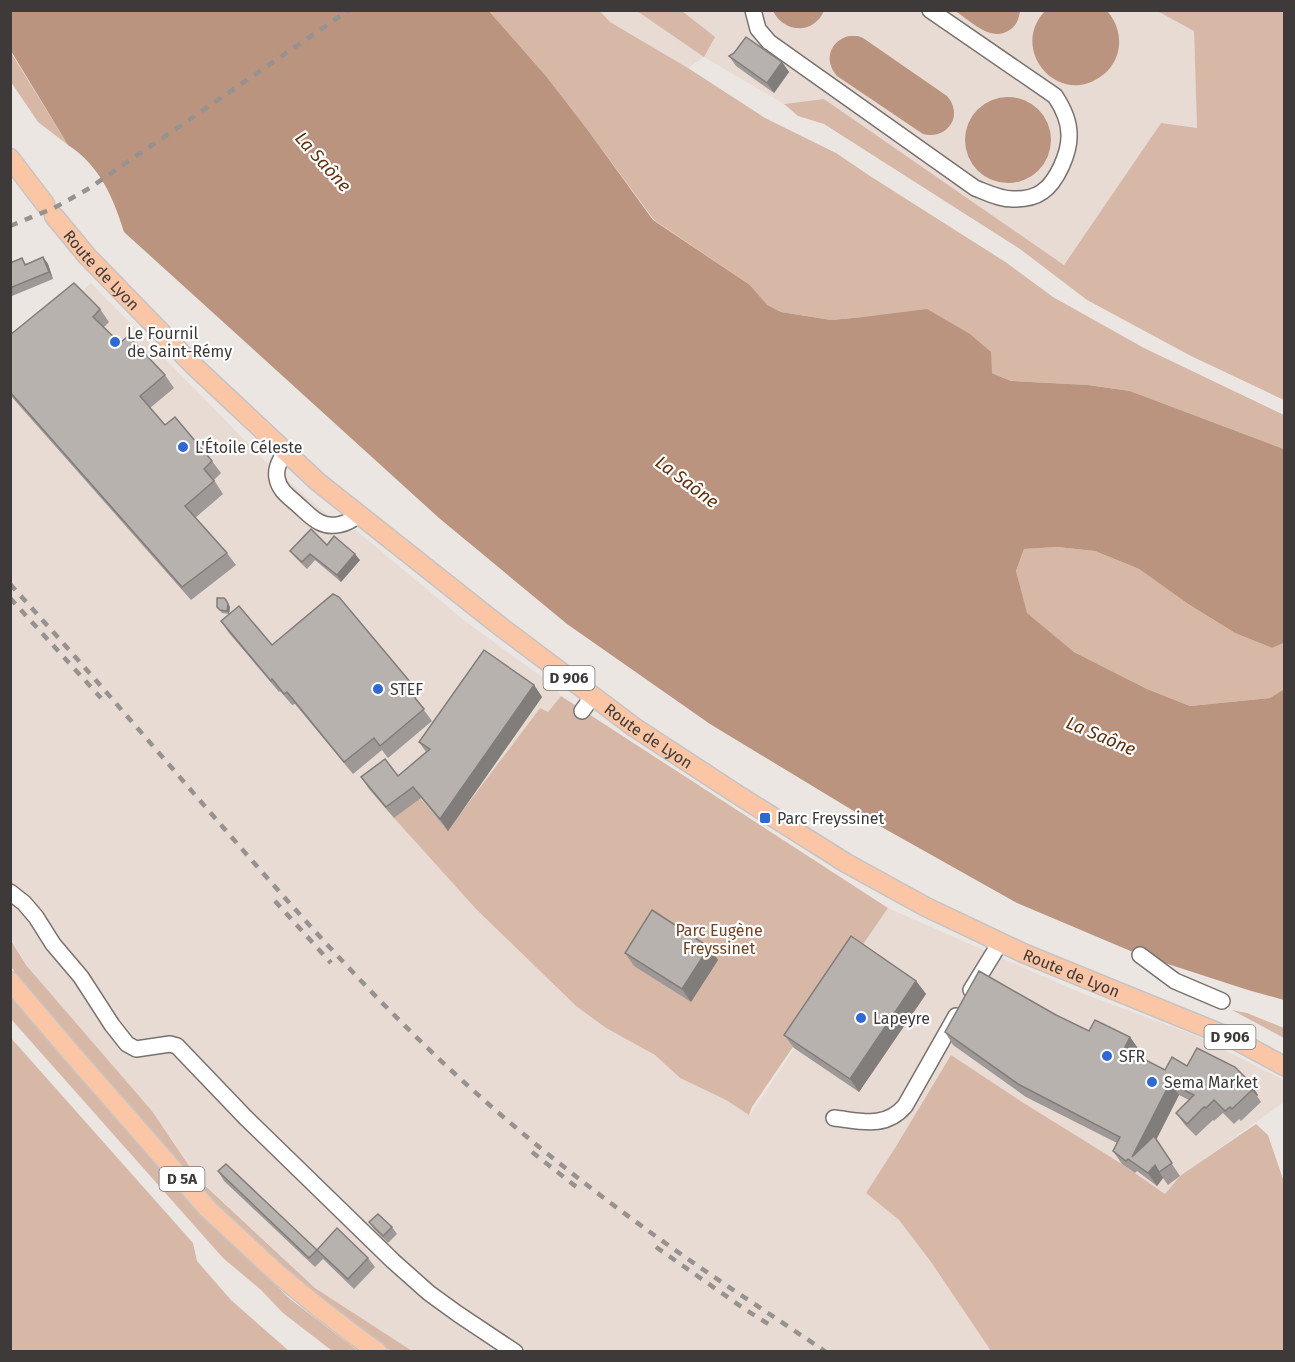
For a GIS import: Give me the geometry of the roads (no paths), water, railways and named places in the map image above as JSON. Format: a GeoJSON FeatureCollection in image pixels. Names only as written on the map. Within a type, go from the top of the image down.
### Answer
{"type":"FeatureCollection","features":[{"type":"Feature","properties":{"kind":"main road","name":"Route de Lyon"},"geometry":{"type":"LineString","coordinates":[[10,158],[87,256],[193,365],[318,482],[496,623],[587,704],[634,727],[846,863],[926,907],[997,942],[1234,1039],[1284,1066]]}},
{"type":"Feature","properties":{"kind":"main road","name":"D 5A"},"geometry":{"type":"LineString","coordinates":[[10,981],[207,1208],[278,1274],[378,1352]]}},
{"type":"Feature","properties":{"kind":"lane"},"geometry":{"type":"LineString","coordinates":[[753,10],[753,33],[975,188],[1001,198],[1014,199],[1031,197],[1043,191],[1052,182],[1066,156],[1070,136],[1062,107],[1055,96],[930,10]]}},
{"type":"Feature","properties":{"kind":"lane"},"geometry":{"type":"LineString","coordinates":[[285,451],[278,464],[280,488],[316,521],[330,525],[341,524],[352,521],[358,515]]}},
{"type":"Feature","properties":{"kind":"lane"},"geometry":{"type":"LineString","coordinates":[[10,892],[36,917],[53,944],[81,977],[127,1044],[136,1048],[170,1044],[177,1046],[246,1118],[411,1277],[458,1314],[515,1352]]}},
{"type":"Feature","properties":{"kind":"lane"},"geometry":{"type":"LineString","coordinates":[[834,1118],[868,1122],[885,1121],[899,1113],[995,951],[997,942]]}},
{"type":"Feature","properties":{"kind":"lane"},"geometry":{"type":"LineString","coordinates":[[1140,956],[1175,981],[1222,1001]]}},
{"type":"Feature","properties":{"kind":"water"},"geometry":{"type":"Polygon","coordinates":[[[1020,10],[1018,20],[1013,27],[1001,34],[980,29],[955,11],[1020,10]]]}},
{"type":"Feature","properties":{"kind":"water"},"geometry":{"type":"Polygon","coordinates":[[[1106,10],[1114,22],[1119,38],[1117,55],[1108,70],[1100,77],[1084,84],[1068,85],[1054,79],[1043,70],[1035,56],[1032,42],[1035,26],[1045,11],[1106,10]]]}},
{"type":"Feature","properties":{"kind":"water","name":"La Saône"},"geometry":{"type":"Polygon","coordinates":[[[11,11],[489,11],[546,76],[653,220],[750,285],[767,305],[781,312],[831,320],[927,309],[970,334],[991,352],[992,373],[1011,381],[1088,385],[1130,391],[1284,449],[1284,643],[1272,648],[1235,633],[1188,604],[1139,569],[1095,551],[1057,547],[1024,549],[1016,571],[1027,613],[1074,652],[1147,689],[1190,706],[1270,698],[1284,689],[1284,1000],[1140,955],[1017,903],[862,816],[710,724],[567,624],[439,518],[124,232],[104,183],[89,163],[68,145],[11,51],[11,11]]]}},
{"type":"Feature","properties":{"kind":"water"},"geometry":{"type":"Polygon","coordinates":[[[773,11],[824,11],[813,24],[798,28],[784,24],[773,11]]]}},
{"type":"Feature","properties":{"kind":"water"},"geometry":{"type":"Polygon","coordinates":[[[849,36],[863,38],[947,96],[954,111],[951,124],[946,130],[932,135],[923,134],[837,76],[830,64],[831,52],[837,42],[849,36]]]}},
{"type":"Feature","properties":{"kind":"water"},"geometry":{"type":"Polygon","coordinates":[[[1000,97],[1016,97],[1039,109],[1048,123],[1051,140],[1048,157],[1039,171],[1016,183],[1000,183],[984,176],[972,164],[965,148],[965,132],[972,116],[984,104],[1000,97]]]}},
{"type":"Feature","properties":{"kind":"railway"},"geometry":{"type":"LineString","coordinates":[[10,226],[54,208],[88,189],[349,10]]}},
{"type":"Feature","properties":{"kind":"railway"},"geometry":{"type":"LineString","coordinates":[[10,584],[296,911],[380,1001],[438,1058],[527,1137],[621,1210],[702,1269],[826,1352]]}},
{"type":"Feature","properties":{"kind":"railway"},"geometry":{"type":"LineString","coordinates":[[10,598],[101,698]]}},
{"type":"Feature","properties":{"kind":"railway"},"geometry":{"type":"LineString","coordinates":[[275,901],[331,963]]}},
{"type":"Feature","properties":{"kind":"railway"},"geometry":{"type":"LineString","coordinates":[[532,1152],[579,1189]]}},
{"type":"Feature","properties":{"kind":"railway"},"geometry":{"type":"LineString","coordinates":[[656,1247],[770,1325]]}},
{"type":"Feature","properties":{"kind":"place","name":"Le Fournil de Saint-Rémy"},"geometry":{"type":"Point","coordinates":[115,342]}},
{"type":"Feature","properties":{"kind":"place","name":"L'Étoile Céleste"},"geometry":{"type":"Point","coordinates":[183,447]}},
{"type":"Feature","properties":{"kind":"place","name":"STEF"},"geometry":{"type":"Point","coordinates":[378,689]}},
{"type":"Feature","properties":{"kind":"place","name":"Parc Freyssinet"},"geometry":{"type":"Point","coordinates":[765,818]}},
{"type":"Feature","properties":{"kind":"place","name":"Lapeyre"},"geometry":{"type":"Point","coordinates":[861,1018]}},
{"type":"Feature","properties":{"kind":"place","name":"SFR"},"geometry":{"type":"Point","coordinates":[1107,1056]}},
{"type":"Feature","properties":{"kind":"place","name":"Sema Market"},"geometry":{"type":"Point","coordinates":[1152,1082]}},
{"type":"Feature","properties":{"kind":"park label","name":"Parc Eugène Freyssinet"},"geometry":{"type":"Point","coordinates":[719,939]}}]}
